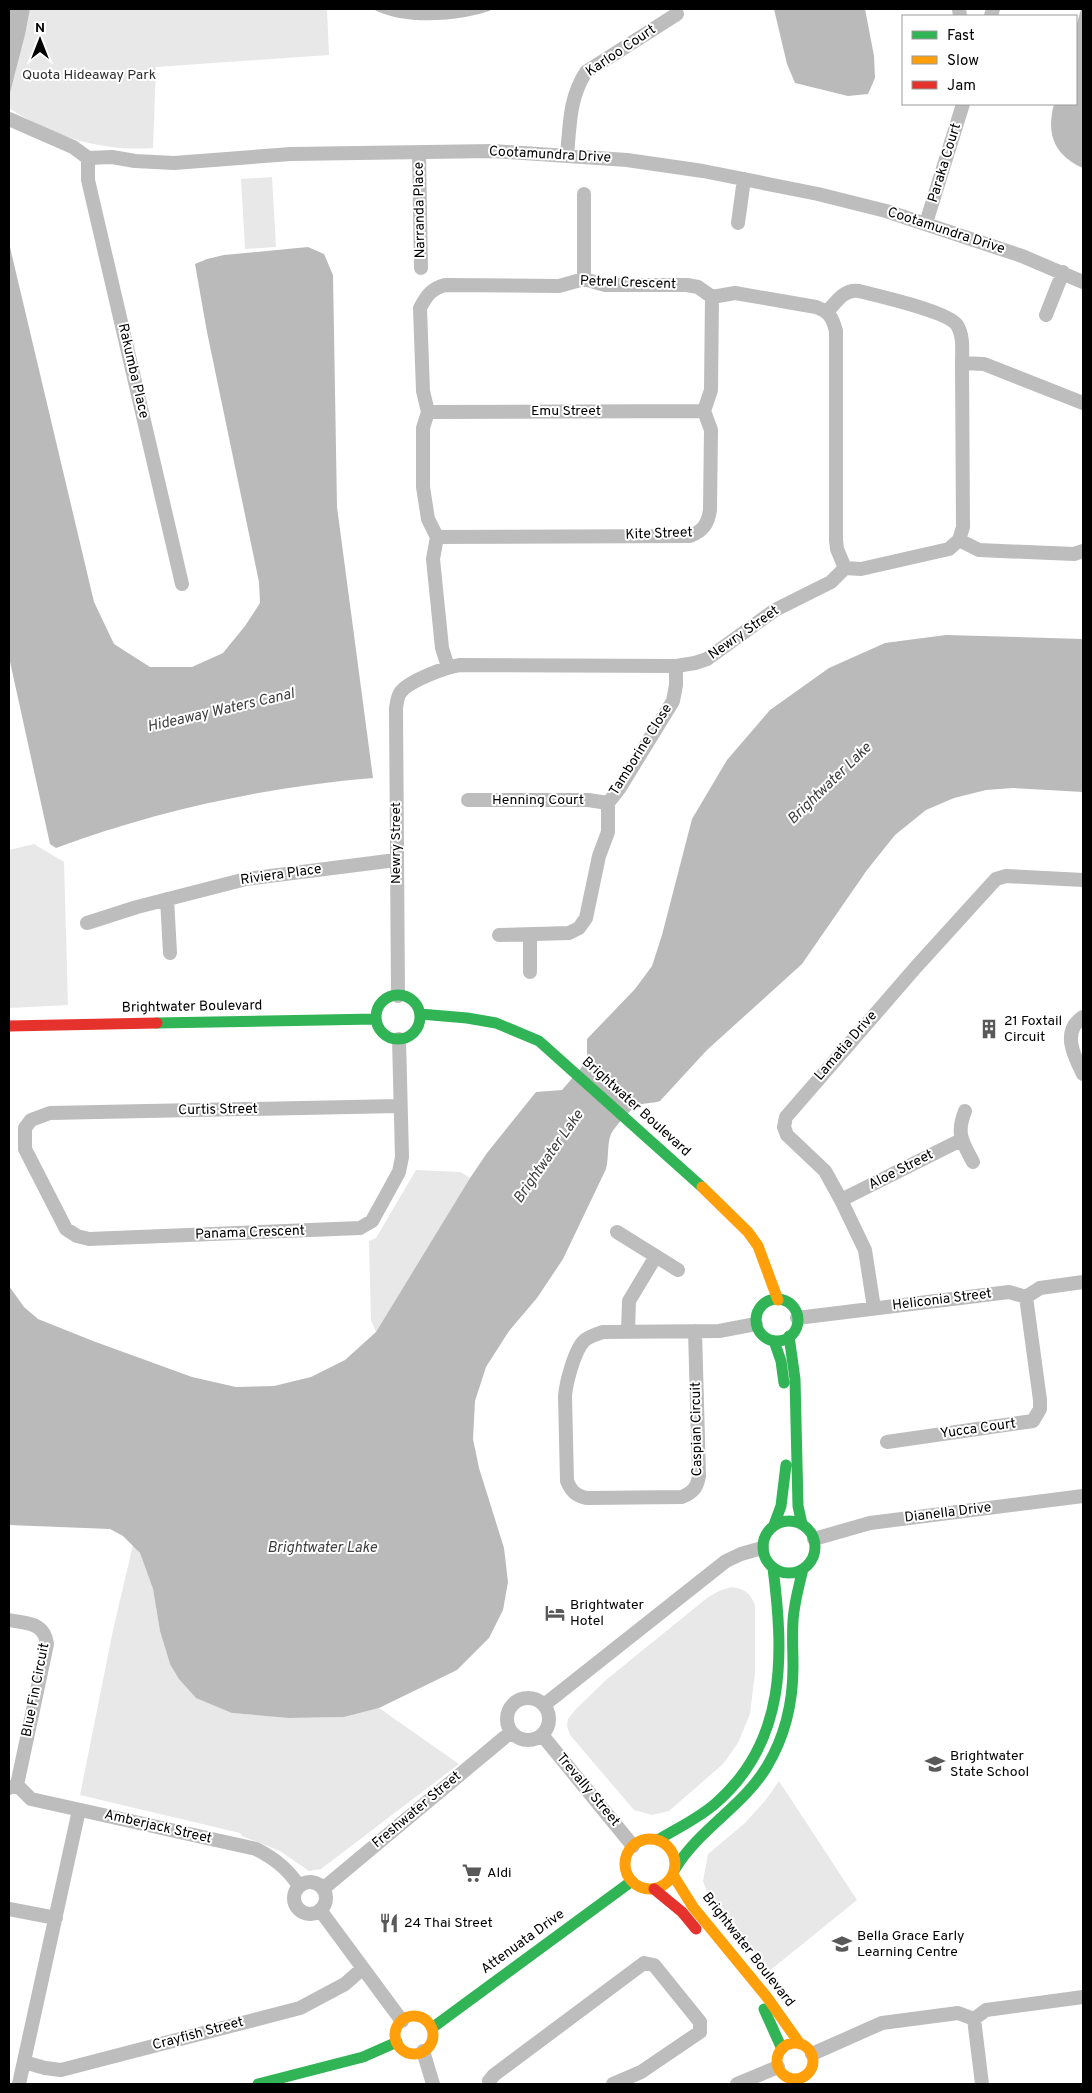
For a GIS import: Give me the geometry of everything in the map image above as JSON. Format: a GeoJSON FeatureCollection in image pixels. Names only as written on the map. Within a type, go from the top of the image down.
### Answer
{"type":"FeatureCollection","features":[{"type":"Feature","properties":{"kind":"street","name":"Karloo Court"},"geometry":{"type":"LineString","coordinates":[[566,155],[576,86],[586,72],[677,14]]}},
{"type":"Feature","properties":{"kind":"street","name":"Paraka Court"},"geometry":{"type":"LineString","coordinates":[[926,223],[963,105]]}},
{"type":"Feature","properties":{"kind":"street"},"geometry":{"type":"LineString","coordinates":[[13,121],[73,147],[88,158]]}},
{"type":"Feature","properties":{"kind":"street","name":"Cootamundra Drive"},"geometry":{"type":"LineString","coordinates":[[88,158],[112,157],[135,161],[174,163],[291,154],[493,151],[566,155],[636,162],[703,171],[818,194],[926,223],[1022,256],[1083,282]]}},
{"type":"Feature","properties":{"kind":"street","name":"Narranda Place"},"geometry":{"type":"LineString","coordinates":[[419,152],[421,268]]}},
{"type":"Feature","properties":{"kind":"street","name":"Rakumba Place"},"geometry":{"type":"LineString","coordinates":[[88,158],[88,180],[182,584]]}},
{"type":"Feature","properties":{"kind":"street"},"geometry":{"type":"LineString","coordinates":[[738,223],[744,179]]}},
{"type":"Feature","properties":{"kind":"street"},"geometry":{"type":"LineString","coordinates":[[584,194],[584,279]]}},
{"type":"Feature","properties":{"kind":"street"},"geometry":{"type":"LineString","coordinates":[[1046,316],[1063,272]]}},
{"type":"Feature","properties":{"kind":"street","name":"Petrel Crescent"},"geometry":{"type":"LineString","coordinates":[[438,537],[428,519],[423,487],[423,428],[428,412],[423,391],[420,308],[426,296],[433,288],[445,285],[559,286],[584,279],[605,285],[687,285],[698,287],[712,297]]}},
{"type":"Feature","properties":{"kind":"street"},"geometry":{"type":"LineString","coordinates":[[704,411],[711,390],[712,297],[735,293],[816,307],[827,312],[836,331],[836,540],[837,549],[845,568],[861,569],[949,549],[959,540],[963,526],[962,337],[957,326],[944,316],[851,290],[844,293],[827,312]]}},
{"type":"Feature","properties":{"kind":"street"},"geometry":{"type":"LineString","coordinates":[[962,363],[984,364],[1083,403]]}},
{"type":"Feature","properties":{"kind":"street","name":"Emu Street"},"geometry":{"type":"LineString","coordinates":[[428,412],[704,411]]}},
{"type":"Feature","properties":{"kind":"street","name":"Kite Street"},"geometry":{"type":"LineString","coordinates":[[438,537],[690,536],[700,532],[709,518],[710,510],[711,430],[704,411]]}},
{"type":"Feature","properties":{"kind":"street"},"geometry":{"type":"LineString","coordinates":[[438,537],[432,559],[442,648],[448,667]]}},
{"type":"Feature","properties":{"kind":"street"},"geometry":{"type":"LineString","coordinates":[[959,540],[980,550],[1074,554],[1083,551]]}},
{"type":"Feature","properties":{"kind":"street","name":"Newry Street"},"geometry":{"type":"LineString","coordinates":[[398,996],[396,860],[398,700],[401,692],[408,686],[448,667],[460,665],[676,666],[707,660],[775,610],[831,582],[845,568]]}},
{"type":"Feature","properties":{"kind":"street","name":"Tamborine Close"},"geometry":{"type":"LineString","coordinates":[[499,935],[569,933],[579,928],[586,918],[599,856],[608,832],[608,803],[619,789],[673,701],[676,685],[676,666]]}},
{"type":"Feature","properties":{"kind":"street","name":"Henning Court"},"geometry":{"type":"LineString","coordinates":[[468,800],[588,800],[608,803]]}},
{"type":"Feature","properties":{"kind":"street","name":"Riviera Place"},"geometry":{"type":"LineString","coordinates":[[87,923],[167,899],[246,879],[396,860]]}},
{"type":"Feature","properties":{"kind":"street","name":"Lamatia Drive"},"geometry":{"type":"LineString","coordinates":[[874,1308],[865,1250],[825,1171],[786,1135],[784,1127],[786,1117],[996,879],[1006,876],[1083,880]]}},
{"type":"Feature","properties":{"kind":"street"},"geometry":{"type":"LineString","coordinates":[[167,899],[170,953]]}},
{"type":"Feature","properties":{"kind":"street"},"geometry":{"type":"LineString","coordinates":[[530,935],[530,972]]}},
{"type":"Feature","properties":{"kind":"street"},"geometry":{"type":"LineString","coordinates":[[398,996],[410,999],[420,1014],[420,1021],[413,1033],[399,1039],[387,1036],[382,1032],[376,1019],[383,1002],[388,998],[398,996]]}},
{"type":"Feature","properties":{"kind":"street","name":"Brightwater Boulevard"},"geometry":{"type":"LineString","coordinates":[[420,1014],[491,1021],[520,1029],[539,1040],[695,1180],[748,1232],[758,1246],[778,1300]]}},
{"type":"Feature","properties":{"kind":"street"},"geometry":{"type":"LineString","coordinates":[[1083,1018],[1074,1026],[1070,1037],[1072,1052],[1083,1074]]}},
{"type":"Feature","properties":{"kind":"street","name":"Brightwater Boulevard"},"geometry":{"type":"LineString","coordinates":[[9,1026],[376,1019]]}},
{"type":"Feature","properties":{"kind":"street","name":"Panama Crescent"},"geometry":{"type":"LineString","coordinates":[[37,1116],[25,1128],[24,1149],[66,1229],[77,1236],[89,1239],[360,1228],[372,1221],[400,1172],[402,1157],[399,1039]]}},
{"type":"Feature","properties":{"kind":"street","name":"Curtis Street"},"geometry":{"type":"LineString","coordinates":[[37,1116],[50,1113],[400,1106]]}},
{"type":"Feature","properties":{"kind":"street"},"geometry":{"type":"LineString","coordinates":[[965,1111],[960,1125],[961,1140],[973,1162]]}},
{"type":"Feature","properties":{"kind":"street","name":"Aloe Street"},"geometry":{"type":"LineString","coordinates":[[841,1200],[961,1140]]}},
{"type":"Feature","properties":{"kind":"street"},"geometry":{"type":"LineString","coordinates":[[617,1232],[678,1270]]}},
{"type":"Feature","properties":{"kind":"street"},"geometry":{"type":"LineString","coordinates":[[628,1332],[629,1301],[656,1256]]}},
{"type":"Feature","properties":{"kind":"street"},"geometry":{"type":"LineString","coordinates":[[1026,1297],[1040,1288],[1083,1282]]}},
{"type":"Feature","properties":{"kind":"street","name":"Heliconia Street"},"geometry":{"type":"LineString","coordinates":[[797,1318],[1009,1292],[1026,1297]]}},
{"type":"Feature","properties":{"kind":"street","name":"Yucca Court"},"geometry":{"type":"LineString","coordinates":[[887,1442],[1033,1421],[1040,1409],[1040,1400],[1026,1297]]}},
{"type":"Feature","properties":{"kind":"street"},"geometry":{"type":"LineString","coordinates":[[778,1300],[793,1307],[797,1318],[795,1330],[789,1336],[780,1340],[774,1340],[762,1335],[756,1324],[761,1307],[766,1302],[778,1300]]}},
{"type":"Feature","properties":{"kind":"street","name":"Caspian Circuit"},"geometry":{"type":"LineString","coordinates":[[696,1332],[699,1476],[698,1484],[692,1492],[682,1496],[587,1498],[578,1496],[570,1490],[567,1480],[566,1384],[583,1342],[603,1332],[696,1332],[756,1324]]}},
{"type":"Feature","properties":{"kind":"street"},"geometry":{"type":"LineString","coordinates":[[789,1336],[795,1379],[798,1506],[802,1524]]}},
{"type":"Feature","properties":{"kind":"street"},"geometry":{"type":"LineString","coordinates":[[774,1340],[784,1378],[786,1462],[781,1506],[774,1525],[763,1539],[762,1548],[764,1556],[773,1568],[778,1601],[776,1694],[768,1729],[749,1767],[714,1805],[692,1822],[658,1840],[645,1840],[633,1846],[628,1852],[626,1867],[632,1881],[646,1889],[662,1886],[700,1836],[733,1808],[752,1788],[766,1769],[786,1723],[792,1696],[793,1619],[803,1569],[814,1556],[814,1539],[802,1524],[788,1521],[774,1525]]}},
{"type":"Feature","properties":{"kind":"street","name":"Dianella Drive"},"geometry":{"type":"LineString","coordinates":[[814,1539],[870,1523],[1083,1496]]}},
{"type":"Feature","properties":{"kind":"street"},"geometry":{"type":"LineString","coordinates":[[544,1706],[726,1561],[762,1548]]}},
{"type":"Feature","properties":{"kind":"street"},"geometry":{"type":"LineString","coordinates":[[773,1568],[788,1573],[803,1569]]}},
{"type":"Feature","properties":{"kind":"street","name":"Blue Fin Circuit"},"geometry":{"type":"LineString","coordinates":[[9,1620],[39,1627],[46,1635],[47,1644],[13,1787]]}},
{"type":"Feature","properties":{"kind":"street"},"geometry":{"type":"LineString","coordinates":[[524,1698],[532,1698],[544,1706],[549,1717],[548,1724],[542,1735],[529,1740],[522,1739],[511,1732],[506,1718],[511,1705],[524,1698]]}},
{"type":"Feature","properties":{"kind":"street","name":"Freshwater Street"},"geometry":{"type":"LineString","coordinates":[[324,1888],[511,1732]]}},
{"type":"Feature","properties":{"kind":"street","name":"Trevally Street"},"geometry":{"type":"LineString","coordinates":[[542,1735],[633,1846]]}},
{"type":"Feature","properties":{"kind":"street","name":"Amberjack Street"},"geometry":{"type":"LineString","coordinates":[[13,1787],[31,1799],[256,1849],[281,1863],[291,1873],[298,1886]]}},
{"type":"Feature","properties":{"kind":"street"},"geometry":{"type":"LineString","coordinates":[[20,2084],[79,1810]]}},
{"type":"Feature","properties":{"kind":"street"},"geometry":{"type":"LineString","coordinates":[[658,1840],[670,1849],[675,1862],[674,1872]]}},
{"type":"Feature","properties":{"kind":"street","name":"Brightwater Boulevard"},"geometry":{"type":"LineString","coordinates":[[674,1872],[693,1907],[766,1996],[800,2044]]}},
{"type":"Feature","properties":{"kind":"street"},"geometry":{"type":"LineString","coordinates":[[312,1881],[324,1888],[326,1898],[324,1907],[310,1914],[300,1910],[294,1901],[295,1890],[298,1886],[312,1881]]}},
{"type":"Feature","properties":{"kind":"street","name":"Attenuata Drive"},"geometry":{"type":"LineString","coordinates":[[432,2028],[632,1881]]}},
{"type":"Feature","properties":{"kind":"street","name":"Brightwater Boulevard"},"geometry":{"type":"LineString","coordinates":[[654,1889],[682,1912],[753,1994],[768,2016],[782,2048]]}},
{"type":"Feature","properties":{"kind":"street"},"geometry":{"type":"LineString","coordinates":[[9,1909],[56,1918]]}},
{"type":"Feature","properties":{"kind":"street"},"geometry":{"type":"LineString","coordinates":[[320,1910],[402,2020]]}},
{"type":"Feature","properties":{"kind":"street"},"geometry":{"type":"LineString","coordinates":[[490,2084],[489,2081],[494,2075],[644,1963],[654,1965],[700,2022],[700,2032],[641,2072],[613,2084]]}},
{"type":"Feature","properties":{"kind":"street","name":"Crayfish Street"},"geometry":{"type":"LineString","coordinates":[[24,2062],[61,2070],[300,2008],[345,1984],[363,1968]]}},
{"type":"Feature","properties":{"kind":"street"},"geometry":{"type":"LineString","coordinates":[[974,2019],[986,2010],[1083,1997]]}},
{"type":"Feature","properties":{"kind":"street"},"geometry":{"type":"LineString","coordinates":[[812,2054],[882,2023],[958,2013],[974,2019]]}},
{"type":"Feature","properties":{"kind":"street"},"geometry":{"type":"LineString","coordinates":[[413,2016],[429,2023],[432,2028],[432,2039],[423,2052],[408,2052],[397,2042],[396,2030],[402,2020],[413,2016]]}},
{"type":"Feature","properties":{"kind":"street"},"geometry":{"type":"LineString","coordinates":[[974,2019],[982,2084]]}},
{"type":"Feature","properties":{"kind":"street"},"geometry":{"type":"LineString","coordinates":[[258,2084],[363,2057],[397,2042]]}},
{"type":"Feature","properties":{"kind":"street"},"geometry":{"type":"LineString","coordinates":[[738,2084],[786,2076],[798,2079],[807,2074],[813,2062],[812,2054],[800,2044],[788,2045],[782,2048],[778,2057],[786,2076]]}},
{"type":"Feature","properties":{"kind":"street"},"geometry":{"type":"LineString","coordinates":[[423,2052],[433,2084]]}},
{"type":"Feature","properties":{"kind":"street"},"geometry":{"type":"LineString","coordinates":[[810,2070],[812,2084]]}},
{"type":"Feature","properties":{"kind":"green space","name":"Quota Hideaway Park"},"geometry":{"type":"Polygon","coordinates":[[[30,9],[327,9],[329,55],[156,67],[153,148],[115,147],[78,140],[60,134],[42,127],[9,108],[9,97],[30,9]]]}},
{"type":"Feature","properties":{"kind":"green space"},"geometry":{"type":"Polygon","coordinates":[[[272,177],[276,247],[245,249],[241,179],[272,177]]]}},
{"type":"Feature","properties":{"kind":"green space"},"geometry":{"type":"Polygon","coordinates":[[[34,844],[64,862],[68,1005],[9,1008],[9,850],[34,844]]]}},
{"type":"Feature","properties":{"kind":"green space"},"geometry":{"type":"Polygon","coordinates":[[[416,1170],[461,1172],[470,1178],[376,1332],[371,1320],[369,1241],[376,1238],[416,1170]]]}},
{"type":"Feature","properties":{"kind":"green space"},"geometry":{"type":"Polygon","coordinates":[[[133,1545],[140,1553],[153,1589],[160,1631],[170,1664],[232,1713],[289,1718],[344,1717],[379,1708],[459,1764],[321,1869],[309,1871],[280,1851],[242,1836],[240,1833],[80,1795],[113,1630],[133,1545]]]}},
{"type":"Feature","properties":{"kind":"green space"},"geometry":{"type":"Polygon","coordinates":[[[731,1587],[746,1592],[755,1605],[755,1673],[750,1714],[738,1743],[723,1764],[669,1811],[652,1815],[634,1810],[570,1735],[567,1726],[568,1719],[606,1680],[707,1598],[731,1587]]]}},
{"type":"Feature","properties":{"kind":"green space"},"geometry":{"type":"Polygon","coordinates":[[[779,1781],[857,1900],[768,1972],[710,1900],[703,1881],[708,1854],[745,1823],[765,1801],[779,1781]]]}},
{"type":"Feature","properties":{"kind":"water"},"geometry":{"type":"Polygon","coordinates":[[[9,9],[30,9],[9,97],[9,9]]]}},
{"type":"Feature","properties":{"kind":"water"},"geometry":{"type":"Polygon","coordinates":[[[373,9],[494,9],[466,17],[416,20],[400,18],[373,9]]]}},
{"type":"Feature","properties":{"kind":"water"},"geometry":{"type":"Polygon","coordinates":[[[774,9],[865,9],[874,56],[875,78],[868,94],[848,96],[795,83],[787,64],[774,9]]]}},
{"type":"Feature","properties":{"kind":"water"},"geometry":{"type":"Polygon","coordinates":[[[1081,9],[1083,9],[1083,168],[1065,157],[1059,150],[1052,134],[1051,125],[1054,105],[1077,105],[1077,23],[1081,9]]]}},
{"type":"Feature","properties":{"kind":"water","name":"Hideaway Waters Canal"},"geometry":{"type":"Polygon","coordinates":[[[9,243],[94,602],[114,644],[150,667],[192,667],[223,653],[245,626],[260,603],[259,582],[207,332],[195,264],[224,255],[308,247],[324,254],[333,275],[337,507],[373,778],[292,787],[212,802],[133,822],[56,848],[50,844],[9,657],[9,243]]]}},
{"type":"Feature","properties":{"kind":"water","name":"Brightwater Lake"},"geometry":{"type":"Polygon","coordinates":[[[946,635],[1083,639],[1083,792],[1013,788],[986,790],[954,798],[926,810],[895,835],[867,870],[802,964],[707,1050],[660,1101],[642,1104],[634,1108],[613,1131],[609,1142],[606,1169],[563,1259],[537,1298],[509,1331],[486,1367],[475,1401],[473,1439],[479,1468],[504,1548],[508,1582],[503,1610],[489,1638],[457,1670],[379,1708],[344,1717],[289,1718],[232,1713],[196,1698],[179,1679],[170,1664],[160,1631],[153,1589],[140,1553],[123,1536],[110,1529],[9,1525],[9,1286],[24,1307],[38,1319],[192,1377],[236,1387],[274,1386],[311,1377],[345,1360],[376,1332],[487,1153],[536,1092],[562,1090],[587,1061],[587,1039],[635,989],[652,966],[662,935],[692,819],[727,760],[770,710],[829,668],[885,643],[946,635]]]}},
{"type":"Feature","properties":{"kind":"traffic: fast"},"geometry":{"type":"LineString","coordinates":[[398,995],[410,999],[416,1005],[420,1017],[416,1029],[410,1035],[398,1039],[386,1035],[380,1029],[376,1017],[380,1005],[386,999],[398,995]]}},
{"type":"Feature","properties":{"kind":"traffic: fast"},"geometry":{"type":"LineString","coordinates":[[420,1014],[467,1018],[496,1023],[539,1041],[702,1187]]}},
{"type":"Feature","properties":{"kind":"traffic: fast"},"geometry":{"type":"LineString","coordinates":[[157,1023],[376,1019]]}},
{"type":"Feature","properties":{"kind":"traffic: fast"},"geometry":{"type":"LineString","coordinates":[[777,1299],[792,1305],[798,1320],[792,1335],[777,1341],[762,1335],[756,1320],[762,1305],[777,1299]]}},
{"type":"Feature","properties":{"kind":"traffic: fast"},"geometry":{"type":"LineString","coordinates":[[789,1336],[795,1379],[798,1506],[802,1524]]}},
{"type":"Feature","properties":{"kind":"traffic: fast"},"geometry":{"type":"LineString","coordinates":[[774,1341],[781,1361],[784,1383]]}},
{"type":"Feature","properties":{"kind":"traffic: fast"},"geometry":{"type":"LineString","coordinates":[[774,1525],[781,1506],[786,1465]]}},
{"type":"Feature","properties":{"kind":"traffic: fast"},"geometry":{"type":"LineString","coordinates":[[784,1521],[794,1521],[803,1525],[811,1533],[815,1547],[811,1561],[803,1569],[794,1573],[784,1573],[775,1569],[767,1561],[763,1552],[763,1542],[767,1533],[775,1525],[784,1521]]}},
{"type":"Feature","properties":{"kind":"traffic: fast"},"geometry":{"type":"LineString","coordinates":[[658,1840],[709,1809],[739,1779],[756,1752],[768,1724],[775,1695],[779,1664],[779,1633],[773,1568]]}},
{"type":"Feature","properties":{"kind":"traffic: fast"},"geometry":{"type":"LineString","coordinates":[[675,1869],[696,1842],[745,1795],[773,1756],[787,1719],[793,1680],[794,1614],[803,1569]]}},
{"type":"Feature","properties":{"kind":"traffic: fast"},"geometry":{"type":"LineString","coordinates":[[432,2028],[632,1881]]}},
{"type":"Feature","properties":{"kind":"traffic: fast"},"geometry":{"type":"LineString","coordinates":[[764,2009],[782,2049]]}},
{"type":"Feature","properties":{"kind":"traffic: fast"},"geometry":{"type":"LineString","coordinates":[[258,2084],[363,2057],[397,2042]]}},
{"type":"Feature","properties":{"kind":"traffic: slow"},"geometry":{"type":"LineString","coordinates":[[702,1187],[748,1232],[758,1246],[778,1300]]}},
{"type":"Feature","properties":{"kind":"traffic: slow"},"geometry":{"type":"LineString","coordinates":[[650,1839],[668,1846],[675,1864],[668,1882],[650,1889],[632,1882],[625,1864],[632,1846],[650,1839]]}},
{"type":"Feature","properties":{"kind":"traffic: slow"},"geometry":{"type":"LineString","coordinates":[[673,1875],[693,1907],[766,1996],[800,2044]]}},
{"type":"Feature","properties":{"kind":"traffic: slow"},"geometry":{"type":"LineString","coordinates":[[414,2016],[427,2022],[433,2035],[427,2048],[414,2054],[401,2048],[395,2035],[401,2022],[414,2016]]}},
{"type":"Feature","properties":{"kind":"traffic: slow"},"geometry":{"type":"LineString","coordinates":[[795,2043],[808,2048],[813,2061],[808,2074],[795,2079],[782,2074],[777,2061],[782,2048],[795,2043]]}},
{"type":"Feature","properties":{"kind":"traffic: jam"},"geometry":{"type":"LineString","coordinates":[[9,1026],[157,1023]]}},
{"type":"Feature","properties":{"kind":"traffic: jam"},"geometry":{"type":"LineString","coordinates":[[654,1889],[682,1912],[696,1929]]}},
{"type":"Feature","properties":{"kind":"place","name":"21 Foxtail Circuit"},"geometry":{"type":"Point","coordinates":[989,1029]}},
{"type":"Feature","properties":{"kind":"place","name":"Brightwater Hotel"},"geometry":{"type":"Point","coordinates":[555,1613]}},
{"type":"Feature","properties":{"kind":"place","name":"Brightwater State School"},"geometry":{"type":"Point","coordinates":[935,1764]}},
{"type":"Feature","properties":{"kind":"place","name":"Aldi"},"geometry":{"type":"Point","coordinates":[472,1873]}},
{"type":"Feature","properties":{"kind":"place","name":"24 Thai Street"},"geometry":{"type":"Point","coordinates":[389,1923]}},
{"type":"Feature","properties":{"kind":"place","name":"Bella Grace Early Learning Centre"},"geometry":{"type":"Point","coordinates":[842,1944]}}]}
